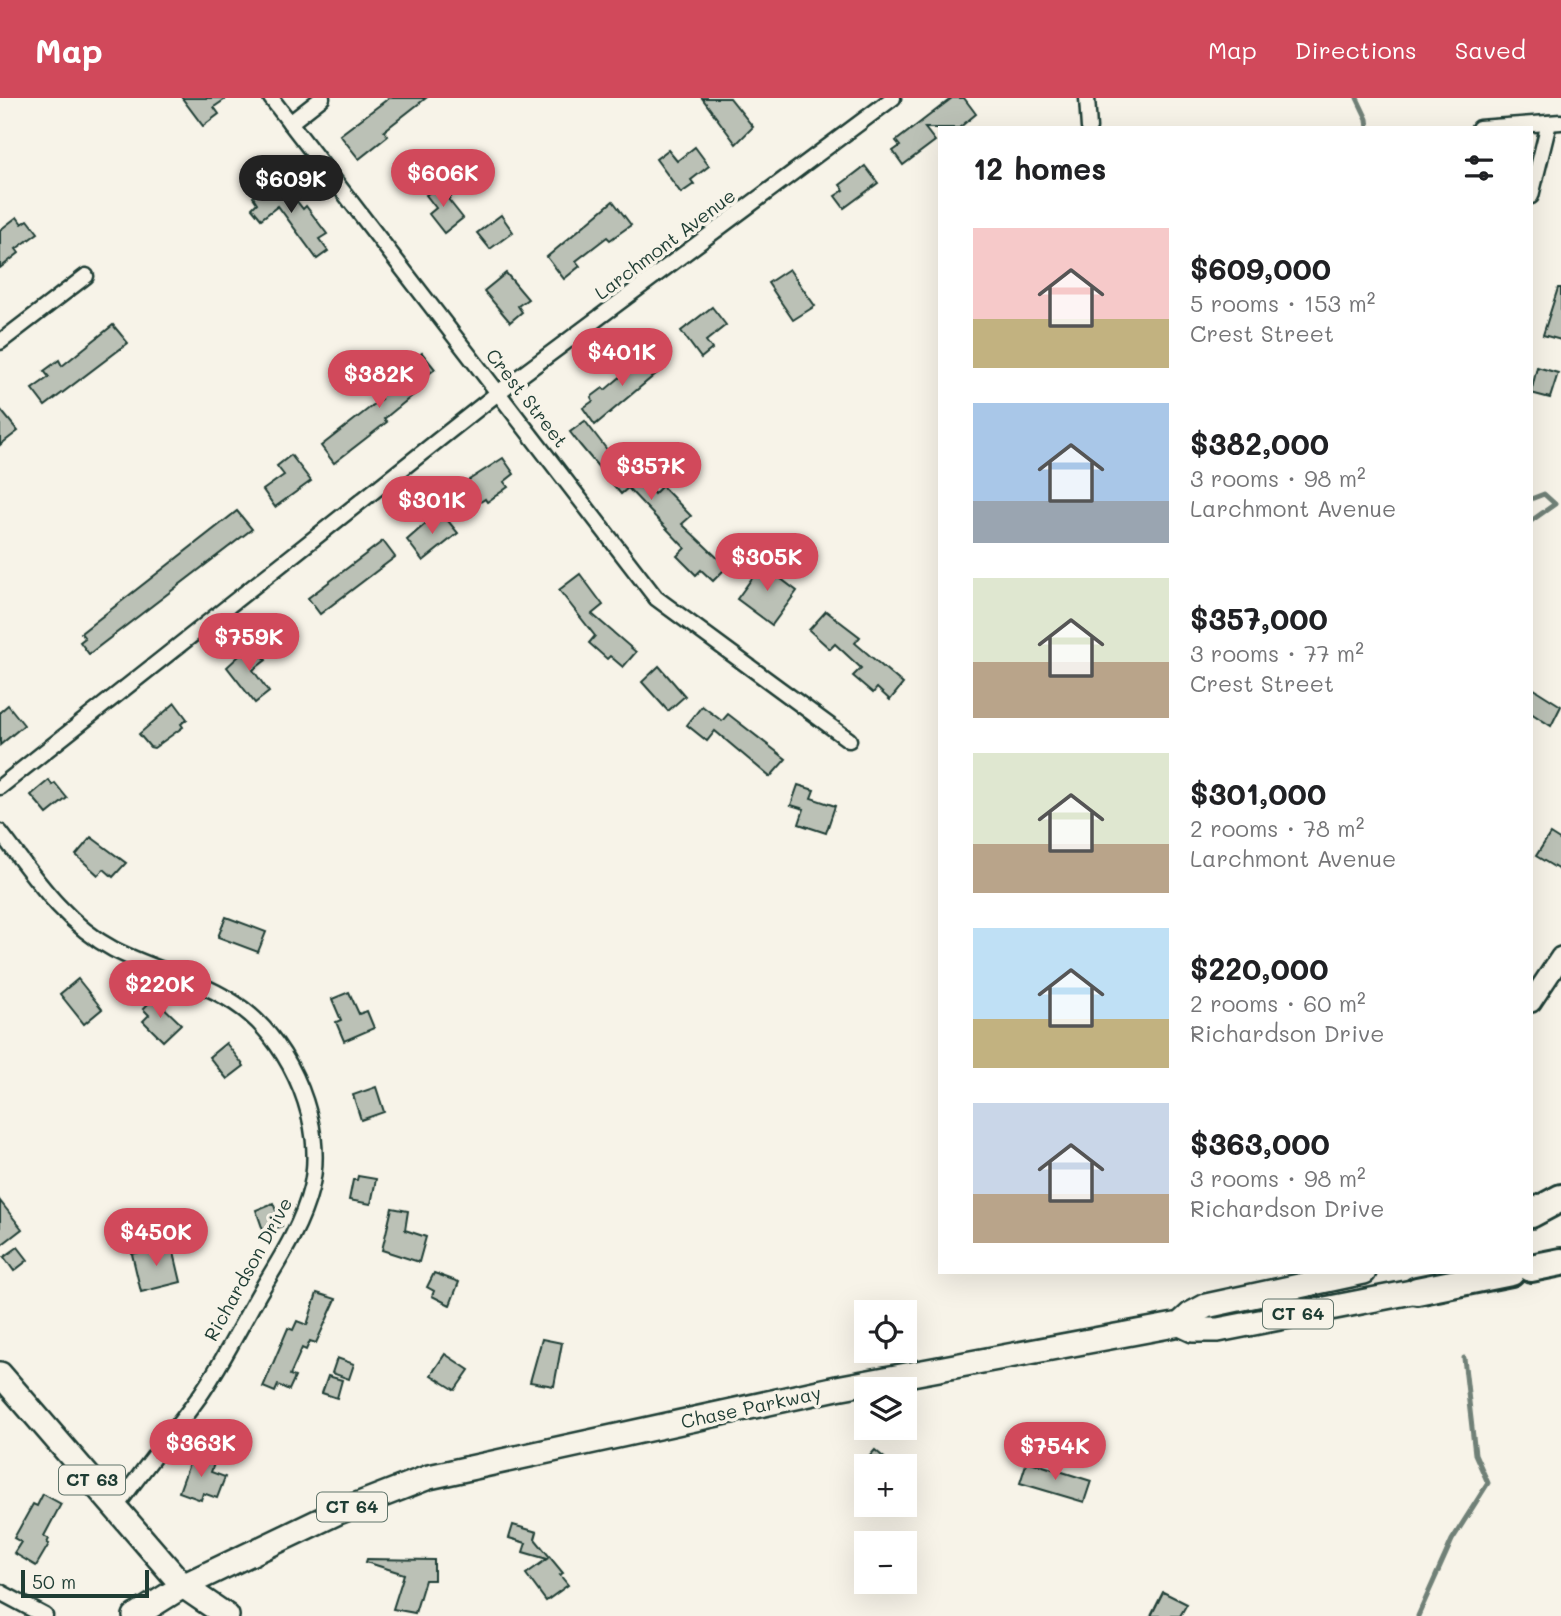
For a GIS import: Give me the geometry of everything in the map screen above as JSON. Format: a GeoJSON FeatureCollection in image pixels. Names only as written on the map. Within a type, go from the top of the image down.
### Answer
{"type":"FeatureCollection","features":[{"type":"Feature","properties":{"kind":"highway"},"geometry":{"type":"LineString","coordinates":[[1533,1213],[1561,1198]]}},
{"type":"Feature","properties":{"kind":"highway"},"geometry":{"type":"LineString","coordinates":[[1533,1268],[1561,1262]]}},
{"type":"Feature","properties":{"kind":"highway","name":"CT 64"},"geometry":{"type":"LineString","coordinates":[[1414,1282],[1492,1274]]}},
{"type":"Feature","properties":{"kind":"main road"},"geometry":{"type":"LineString","coordinates":[[1533,999],[1561,957]]}},
{"type":"Feature","properties":{"kind":"main road","name":"Chase Parkway"},"geometry":{"type":"LineString","coordinates":[[183,1586],[336,1513],[418,1482],[862,1383],[1180,1324],[1191,1314],[1206,1307],[1355,1274]]}},
{"type":"Feature","properties":{"kind":"main road","name":"Chase Parkway"},"geometry":{"type":"LineString","coordinates":[[1180,1324],[1193,1330],[1218,1330],[1414,1282]]}},
{"type":"Feature","properties":{"kind":"main road","name":"CT 63"},"geometry":{"type":"LineString","coordinates":[[0,1374],[183,1586],[227,1616]]}},
{"type":"Feature","properties":{"kind":"main road","name":"CT 64"},"geometry":{"type":"LineString","coordinates":[[135,1616],[183,1586]]}},
{"type":"Feature","properties":{"kind":"street","name":"Crest Street"},"geometry":{"type":"LineString","coordinates":[[271,98],[656,598],[818,720],[849,740]]}},
{"type":"Feature","properties":{"kind":"street"},"geometry":{"type":"LineString","coordinates":[[290,123],[322,98]]}},
{"type":"Feature","properties":{"kind":"street","name":"Larchmont Avenue"},"geometry":{"type":"LineString","coordinates":[[0,787],[499,392],[892,98]]}},
{"type":"Feature","properties":{"kind":"street"},"geometry":{"type":"LineString","coordinates":[[1087,98],[1089,126]]}},
{"type":"Feature","properties":{"kind":"street"},"geometry":{"type":"LineString","coordinates":[[1509,126],[1555,123],[1533,190]]}},
{"type":"Feature","properties":{"kind":"street"},"geometry":{"type":"LineString","coordinates":[[0,342],[86,276]]}},
{"type":"Feature","properties":{"kind":"street","name":"Richardson Drive"},"geometry":{"type":"LineString","coordinates":[[0,832],[65,914],[112,948],[208,989],[241,1007],[262,1026],[282,1051],[294,1077],[312,1131],[312,1185],[305,1210],[282,1255],[200,1395],[116,1507]]}},
{"type":"Feature","properties":{"kind":"street"},"geometry":{"type":"LineString","coordinates":[[0,1592],[45,1616]]}},
{"type":"Feature","properties":{"kind":"building"},"geometry":{"type":"Polygon","coordinates":[[[182,98],[227,98],[214,107],[219,114],[203,126],[182,98]]]}},
{"type":"Feature","properties":{"kind":"building"},"geometry":{"type":"Polygon","coordinates":[[[389,98],[426,98],[384,131],[388,136],[359,159],[340,135],[389,98]]]}},
{"type":"Feature","properties":{"kind":"building"},"geometry":{"type":"Polygon","coordinates":[[[702,98],[730,98],[753,127],[736,144],[702,98]]]}},
{"type":"Feature","properties":{"kind":"building"},"geometry":{"type":"Polygon","coordinates":[[[952,98],[964,98],[976,114],[961,126],[925,128],[935,141],[903,165],[893,151],[900,146],[896,141],[952,98]]]}},
{"type":"Feature","properties":{"kind":"building"},"geometry":{"type":"Polygon","coordinates":[[[695,147],[709,166],[691,180],[694,184],[681,193],[656,159],[668,150],[677,161],[695,147]]]}},
{"type":"Feature","properties":{"kind":"building"},"geometry":{"type":"Polygon","coordinates":[[[865,166],[878,183],[844,208],[835,196],[844,190],[840,185],[865,166]]]}},
{"type":"Feature","properties":{"kind":"building"},"geometry":{"type":"Polygon","coordinates":[[[278,177],[303,209],[306,206],[327,234],[319,239],[328,251],[317,259],[278,206],[261,219],[252,208],[257,203],[253,197],[278,177]]]}},
{"type":"Feature","properties":{"kind":"building"},"geometry":{"type":"Polygon","coordinates":[[[441,184],[451,197],[448,199],[463,218],[444,233],[429,214],[436,208],[426,195],[441,184]]]}},
{"type":"Feature","properties":{"kind":"building"},"geometry":{"type":"Polygon","coordinates":[[[613,201],[631,225],[610,240],[607,237],[576,261],[580,266],[564,279],[547,257],[613,201]]]}},
{"type":"Feature","properties":{"kind":"building"},"geometry":{"type":"Polygon","coordinates":[[[501,215],[513,232],[490,249],[477,233],[501,215]]]}},
{"type":"Feature","properties":{"kind":"building"},"geometry":{"type":"Polygon","coordinates":[[[17,217],[22,224],[28,220],[38,233],[16,249],[19,253],[0,268],[0,230],[17,217]]]}},
{"type":"Feature","properties":{"kind":"building"},"geometry":{"type":"Polygon","coordinates":[[[789,269],[815,306],[793,320],[768,283],[789,269]]]}},
{"type":"Feature","properties":{"kind":"building"},"geometry":{"type":"Polygon","coordinates":[[[506,273],[528,299],[518,306],[522,312],[510,322],[484,291],[506,273]]]}},
{"type":"Feature","properties":{"kind":"building"},"geometry":{"type":"Polygon","coordinates":[[[1558,288],[1561,288],[1561,340],[1543,335],[1558,288]]]}},
{"type":"Feature","properties":{"kind":"building"},"geometry":{"type":"Polygon","coordinates":[[[712,307],[726,325],[706,341],[712,349],[701,358],[681,331],[712,307]]]}},
{"type":"Feature","properties":{"kind":"building"},"geometry":{"type":"Polygon","coordinates":[[[113,325],[128,343],[45,406],[32,389],[49,377],[44,371],[59,360],[62,366],[113,325]]]}},
{"type":"Feature","properties":{"kind":"building"},"geometry":{"type":"Polygon","coordinates":[[[650,352],[663,368],[595,425],[583,408],[593,401],[591,397],[603,388],[605,390],[650,352]]]}},
{"type":"Feature","properties":{"kind":"building"},"geometry":{"type":"Polygon","coordinates":[[[422,353],[435,369],[419,382],[423,387],[384,419],[387,422],[334,463],[321,446],[381,399],[377,395],[412,368],[408,364],[422,353]]]}},
{"type":"Feature","properties":{"kind":"building"},"geometry":{"type":"Polygon","coordinates":[[[1537,367],[1558,373],[1550,398],[1533,394],[1537,367]]]}},
{"type":"Feature","properties":{"kind":"building"},"geometry":{"type":"Polygon","coordinates":[[[0,409],[18,431],[0,445],[0,409]]]}},
{"type":"Feature","properties":{"kind":"building"},"geometry":{"type":"Polygon","coordinates":[[[585,421],[608,451],[614,447],[654,494],[662,486],[691,516],[682,524],[727,567],[713,581],[701,570],[696,575],[677,556],[685,548],[628,488],[621,494],[580,445],[570,432],[585,421]]]}},
{"type":"Feature","properties":{"kind":"building"},"geometry":{"type":"Polygon","coordinates":[[[291,455],[311,481],[275,507],[263,490],[284,475],[277,466],[291,455]]]}},
{"type":"Feature","properties":{"kind":"building"},"geometry":{"type":"Polygon","coordinates":[[[503,458],[514,474],[504,482],[508,487],[487,502],[485,499],[479,503],[476,499],[470,503],[458,487],[503,458]]]}},
{"type":"Feature","properties":{"kind":"building"},"geometry":{"type":"Polygon","coordinates":[[[237,511],[252,529],[89,654],[80,642],[85,638],[81,633],[237,511]]]}},
{"type":"Feature","properties":{"kind":"building"},"geometry":{"type":"Polygon","coordinates":[[[440,511],[458,533],[423,561],[407,540],[440,511]]]}},
{"type":"Feature","properties":{"kind":"building"},"geometry":{"type":"Polygon","coordinates":[[[383,541],[395,557],[320,614],[308,598],[383,541]]]}},
{"type":"Feature","properties":{"kind":"building"},"geometry":{"type":"Polygon","coordinates":[[[766,559],[780,569],[776,575],[797,591],[772,625],[737,599],[766,559]]]}},
{"type":"Feature","properties":{"kind":"building"},"geometry":{"type":"Polygon","coordinates":[[[580,574],[603,605],[592,614],[636,652],[623,667],[610,656],[607,659],[589,643],[595,636],[559,590],[580,574]]]}},
{"type":"Feature","properties":{"kind":"building"},"geometry":{"type":"Polygon","coordinates":[[[826,611],[860,637],[855,643],[903,684],[890,700],[877,688],[873,693],[853,676],[861,668],[835,644],[830,649],[809,630],[826,611]]]}},
{"type":"Feature","properties":{"kind":"building"},"geometry":{"type":"Polygon","coordinates":[[[253,643],[266,660],[253,670],[269,692],[255,703],[227,667],[253,643]]]}},
{"type":"Feature","properties":{"kind":"building"},"geometry":{"type":"Polygon","coordinates":[[[659,666],[685,696],[668,711],[642,682],[659,666]]]}},
{"type":"Feature","properties":{"kind":"building"},"geometry":{"type":"Polygon","coordinates":[[[1533,688],[1561,706],[1551,726],[1533,714],[1533,688]]]}},
{"type":"Feature","properties":{"kind":"building"},"geometry":{"type":"Polygon","coordinates":[[[175,703],[187,719],[181,724],[183,727],[154,748],[150,747],[139,734],[175,703]]]}},
{"type":"Feature","properties":{"kind":"building"},"geometry":{"type":"Polygon","coordinates":[[[8,705],[24,725],[0,745],[0,712],[8,705]]]}},
{"type":"Feature","properties":{"kind":"building"},"geometry":{"type":"Polygon","coordinates":[[[702,706],[722,721],[728,714],[786,759],[770,777],[715,731],[707,741],[687,725],[702,706]]]}},
{"type":"Feature","properties":{"kind":"building"},"geometry":{"type":"Polygon","coordinates":[[[49,780],[52,785],[55,783],[67,798],[47,814],[31,795],[49,780]]]}},
{"type":"Feature","properties":{"kind":"building"},"geometry":{"type":"Polygon","coordinates":[[[798,785],[814,790],[811,798],[835,806],[826,833],[799,824],[804,809],[791,805],[798,785]]]}},
{"type":"Feature","properties":{"kind":"building"},"geometry":{"type":"Polygon","coordinates":[[[1550,834],[1561,841],[1561,871],[1536,856],[1550,834]]]}},
{"type":"Feature","properties":{"kind":"building"},"geometry":{"type":"Polygon","coordinates":[[[91,837],[126,863],[113,877],[104,869],[98,875],[76,855],[91,837]]]}},
{"type":"Feature","properties":{"kind":"building"},"geometry":{"type":"Polygon","coordinates":[[[226,917],[266,932],[258,952],[218,937],[226,917]]]}},
{"type":"Feature","properties":{"kind":"building"},"geometry":{"type":"Polygon","coordinates":[[[78,979],[102,1009],[84,1024],[60,994],[78,979]]]}},
{"type":"Feature","properties":{"kind":"building"},"geometry":{"type":"Polygon","coordinates":[[[349,992],[359,1014],[367,1011],[374,1028],[344,1041],[336,1022],[341,1020],[332,999],[349,992]]]}},
{"type":"Feature","properties":{"kind":"building"},"geometry":{"type":"Polygon","coordinates":[[[154,998],[181,1024],[163,1041],[143,1021],[149,1015],[143,1009],[154,998]]]}},
{"type":"Feature","properties":{"kind":"building"},"geometry":{"type":"Polygon","coordinates":[[[226,1043],[244,1066],[227,1079],[209,1057],[226,1043]]]}},
{"type":"Feature","properties":{"kind":"building"},"geometry":{"type":"Polygon","coordinates":[[[376,1087],[384,1112],[361,1120],[353,1095],[376,1087]]]}},
{"type":"Feature","properties":{"kind":"building"},"geometry":{"type":"Polygon","coordinates":[[[358,1176],[376,1179],[371,1204],[349,1200],[353,1180],[357,1180],[358,1176]]]}},
{"type":"Feature","properties":{"kind":"building"},"geometry":{"type":"Polygon","coordinates":[[[0,1201],[22,1229],[0,1246],[0,1201]]]}},
{"type":"Feature","properties":{"kind":"building"},"geometry":{"type":"Polygon","coordinates":[[[273,1203],[282,1226],[264,1233],[256,1210],[273,1203]]]}},
{"type":"Feature","properties":{"kind":"building"},"geometry":{"type":"Polygon","coordinates":[[[392,1208],[408,1211],[405,1230],[426,1237],[419,1262],[382,1250],[392,1208]]]}},
{"type":"Feature","properties":{"kind":"building"},"geometry":{"type":"Polygon","coordinates":[[[172,1244],[181,1282],[141,1292],[132,1254],[172,1244]]]}},
{"type":"Feature","properties":{"kind":"building"},"geometry":{"type":"Polygon","coordinates":[[[18,1247],[28,1260],[14,1271],[4,1257],[18,1247]]]}},
{"type":"Feature","properties":{"kind":"building"},"geometry":{"type":"Polygon","coordinates":[[[434,1273],[459,1282],[450,1305],[432,1296],[434,1291],[427,1287],[434,1273]]]}},
{"type":"Feature","properties":{"kind":"building"},"geometry":{"type":"Polygon","coordinates":[[[317,1293],[336,1299],[316,1343],[310,1341],[306,1350],[302,1348],[290,1375],[295,1377],[289,1390],[278,1385],[275,1392],[263,1387],[288,1328],[293,1330],[297,1321],[307,1325],[317,1293]]]}},
{"type":"Feature","properties":{"kind":"building"},"geometry":{"type":"Polygon","coordinates":[[[542,1339],[562,1343],[554,1386],[530,1382],[542,1339]]]}},
{"type":"Feature","properties":{"kind":"building"},"geometry":{"type":"Polygon","coordinates":[[[445,1354],[469,1370],[455,1390],[431,1375],[445,1354]]]}},
{"type":"Feature","properties":{"kind":"building"},"geometry":{"type":"Polygon","coordinates":[[[337,1358],[354,1364],[349,1379],[332,1373],[337,1358]]]}},
{"type":"Feature","properties":{"kind":"building"},"geometry":{"type":"Polygon","coordinates":[[[328,1376],[342,1380],[337,1398],[322,1393],[328,1376]]]}},
{"type":"Feature","properties":{"kind":"building"},"geometry":{"type":"Polygon","coordinates":[[[193,1453],[215,1461],[211,1472],[225,1477],[217,1498],[203,1493],[201,1500],[179,1492],[193,1453]]]}},
{"type":"Feature","properties":{"kind":"building"},"geometry":{"type":"Polygon","coordinates":[[[1027,1461],[1091,1481],[1084,1502],[1020,1483],[1027,1461]]]}},
{"type":"Feature","properties":{"kind":"building"},"geometry":{"type":"Polygon","coordinates":[[[43,1494],[61,1504],[44,1536],[49,1539],[49,1544],[36,1566],[14,1553],[21,1542],[14,1538],[33,1504],[37,1506],[43,1494]]]}},
{"type":"Feature","properties":{"kind":"building"},"geometry":{"type":"Polygon","coordinates":[[[513,1525],[537,1532],[535,1539],[563,1573],[560,1575],[568,1585],[546,1601],[526,1574],[547,1559],[523,1552],[526,1543],[509,1538],[513,1525]]]}},
{"type":"Feature","properties":{"kind":"building"},"geometry":{"type":"Polygon","coordinates":[[[367,1559],[434,1560],[434,1580],[425,1580],[415,1613],[393,1609],[404,1574],[366,1562],[367,1559]]]}},
{"type":"Feature","properties":{"kind":"building"},"geometry":{"type":"Polygon","coordinates":[[[1163,1592],[1187,1604],[1180,1616],[1151,1616],[1163,1592]]]}},
{"type":"Feature","properties":{"kind":"waterway"},"geometry":{"type":"LineString","coordinates":[[1357,98],[1368,126]]}},
{"type":"Feature","properties":{"kind":"waterway"},"geometry":{"type":"LineString","coordinates":[[1533,498],[1544,494],[1555,504],[1533,520]]}},
{"type":"Feature","properties":{"kind":"waterway"},"geometry":{"type":"LineString","coordinates":[[1418,1616],[1452,1540],[1488,1483],[1475,1454],[1464,1358]]}}]}
